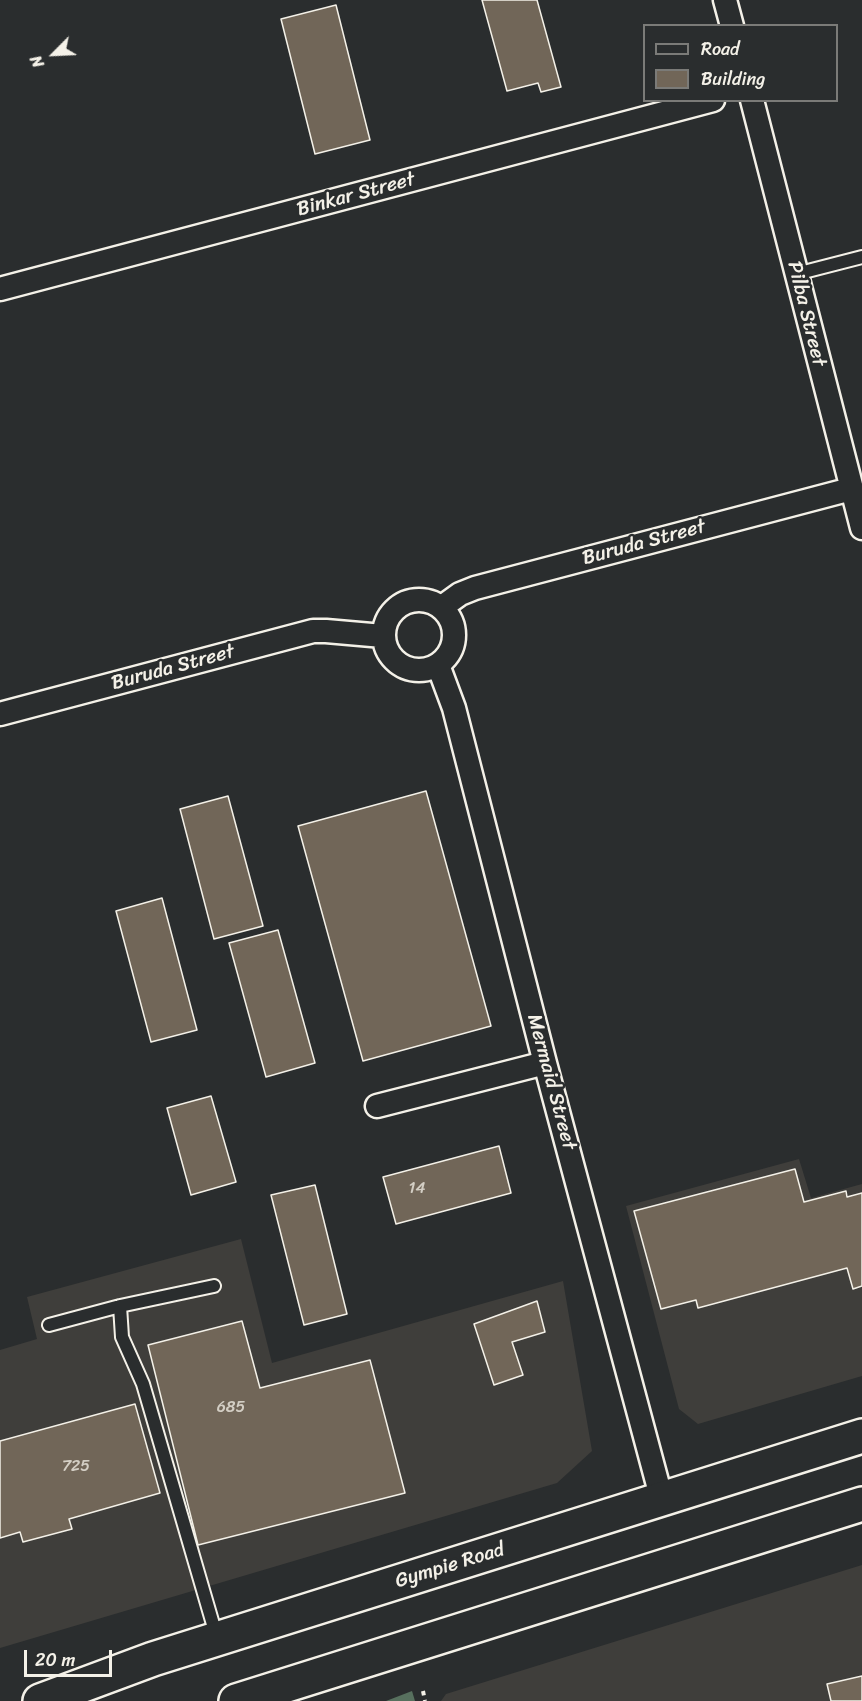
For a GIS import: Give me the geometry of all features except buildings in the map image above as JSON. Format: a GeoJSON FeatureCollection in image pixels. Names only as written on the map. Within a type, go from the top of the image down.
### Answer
{"type":"FeatureCollection","features":[{"type":"Feature","properties":{"kind":"highway","name":"Gympie Road"},"geometry":{"type":"LineString","coordinates":[[40,1701],[82,1683],[217,1638],[862,1437]]}},
{"type":"Feature","properties":{"kind":"highway"},"geometry":{"type":"LineString","coordinates":[[236,1701],[862,1504]]}},
{"type":"Feature","properties":{"kind":"street"},"geometry":{"type":"LineString","coordinates":[[725,0],[731,24]]}},
{"type":"Feature","properties":{"kind":"street","name":"Binkar Street"},"geometry":{"type":"LineString","coordinates":[[0,289],[705,102]]}},
{"type":"Feature","properties":{"kind":"street","name":"Pilba Street"},"geometry":{"type":"LineString","coordinates":[[753,102],[862,528]]}},
{"type":"Feature","properties":{"kind":"street","name":"Buruda Street"},"geometry":{"type":"LineString","coordinates":[[442,607],[460,594],[475,588],[851,489]]}},
{"type":"Feature","properties":{"kind":"street"},"geometry":{"type":"LineString","coordinates":[[420,599],[432,601],[442,607],[454,626],[452,648],[447,658],[426,670],[414,670],[402,666],[393,659],[386,648],[383,636],[390,614],[398,606],[420,599]]}},
{"type":"Feature","properties":{"kind":"street","name":"Buruda Street"},"geometry":{"type":"LineString","coordinates":[[0,714],[313,632],[383,636]]}},
{"type":"Feature","properties":{"kind":"street","name":"Mermaid Street"},"geometry":{"type":"LineString","coordinates":[[438,665],[454,708],[545,1063],[662,1500]]}},
{"type":"Feature","properties":{"kind":"street"},"geometry":{"type":"LineString","coordinates":[[377,1106],[545,1063]]}},
{"type":"Feature","properties":{"kind":"lane"},"geometry":{"type":"LineString","coordinates":[[796,274],[862,256]]}},
{"type":"Feature","properties":{"kind":"lane"},"geometry":{"type":"LineString","coordinates":[[50,1325],[120,1306],[214,1286]]}},
{"type":"Feature","properties":{"kind":"lane"},"geometry":{"type":"LineString","coordinates":[[120,1306],[122,1337],[142,1384],[217,1638]]}},
{"type":"Feature","properties":{"kind":"path"},"geometry":{"type":"LineString","coordinates":[[423,1691],[425,1701]]}},
{"type":"Feature","properties":{"kind":"shaded area"},"geometry":{"type":"Polygon","coordinates":[[[799,1159],[811,1198],[862,1184],[862,1376],[698,1424],[679,1409],[626,1206],[799,1159]]]}},
{"type":"Feature","properties":{"kind":"shaded area"},"geometry":{"type":"Polygon","coordinates":[[[241,1239],[272,1363],[563,1281],[592,1451],[557,1483],[0,1648],[0,1350],[37,1339],[27,1297],[241,1239]]]}},
{"type":"Feature","properties":{"kind":"shaded area"},"geometry":{"type":"Polygon","coordinates":[[[862,1565],[862,1701],[441,1701],[446,1694],[862,1565]]]}},
{"type":"Feature","properties":{"kind":"green space"},"geometry":{"type":"Polygon","coordinates":[[[412,1691],[415,1701],[386,1701],[412,1691]]]}}]}
